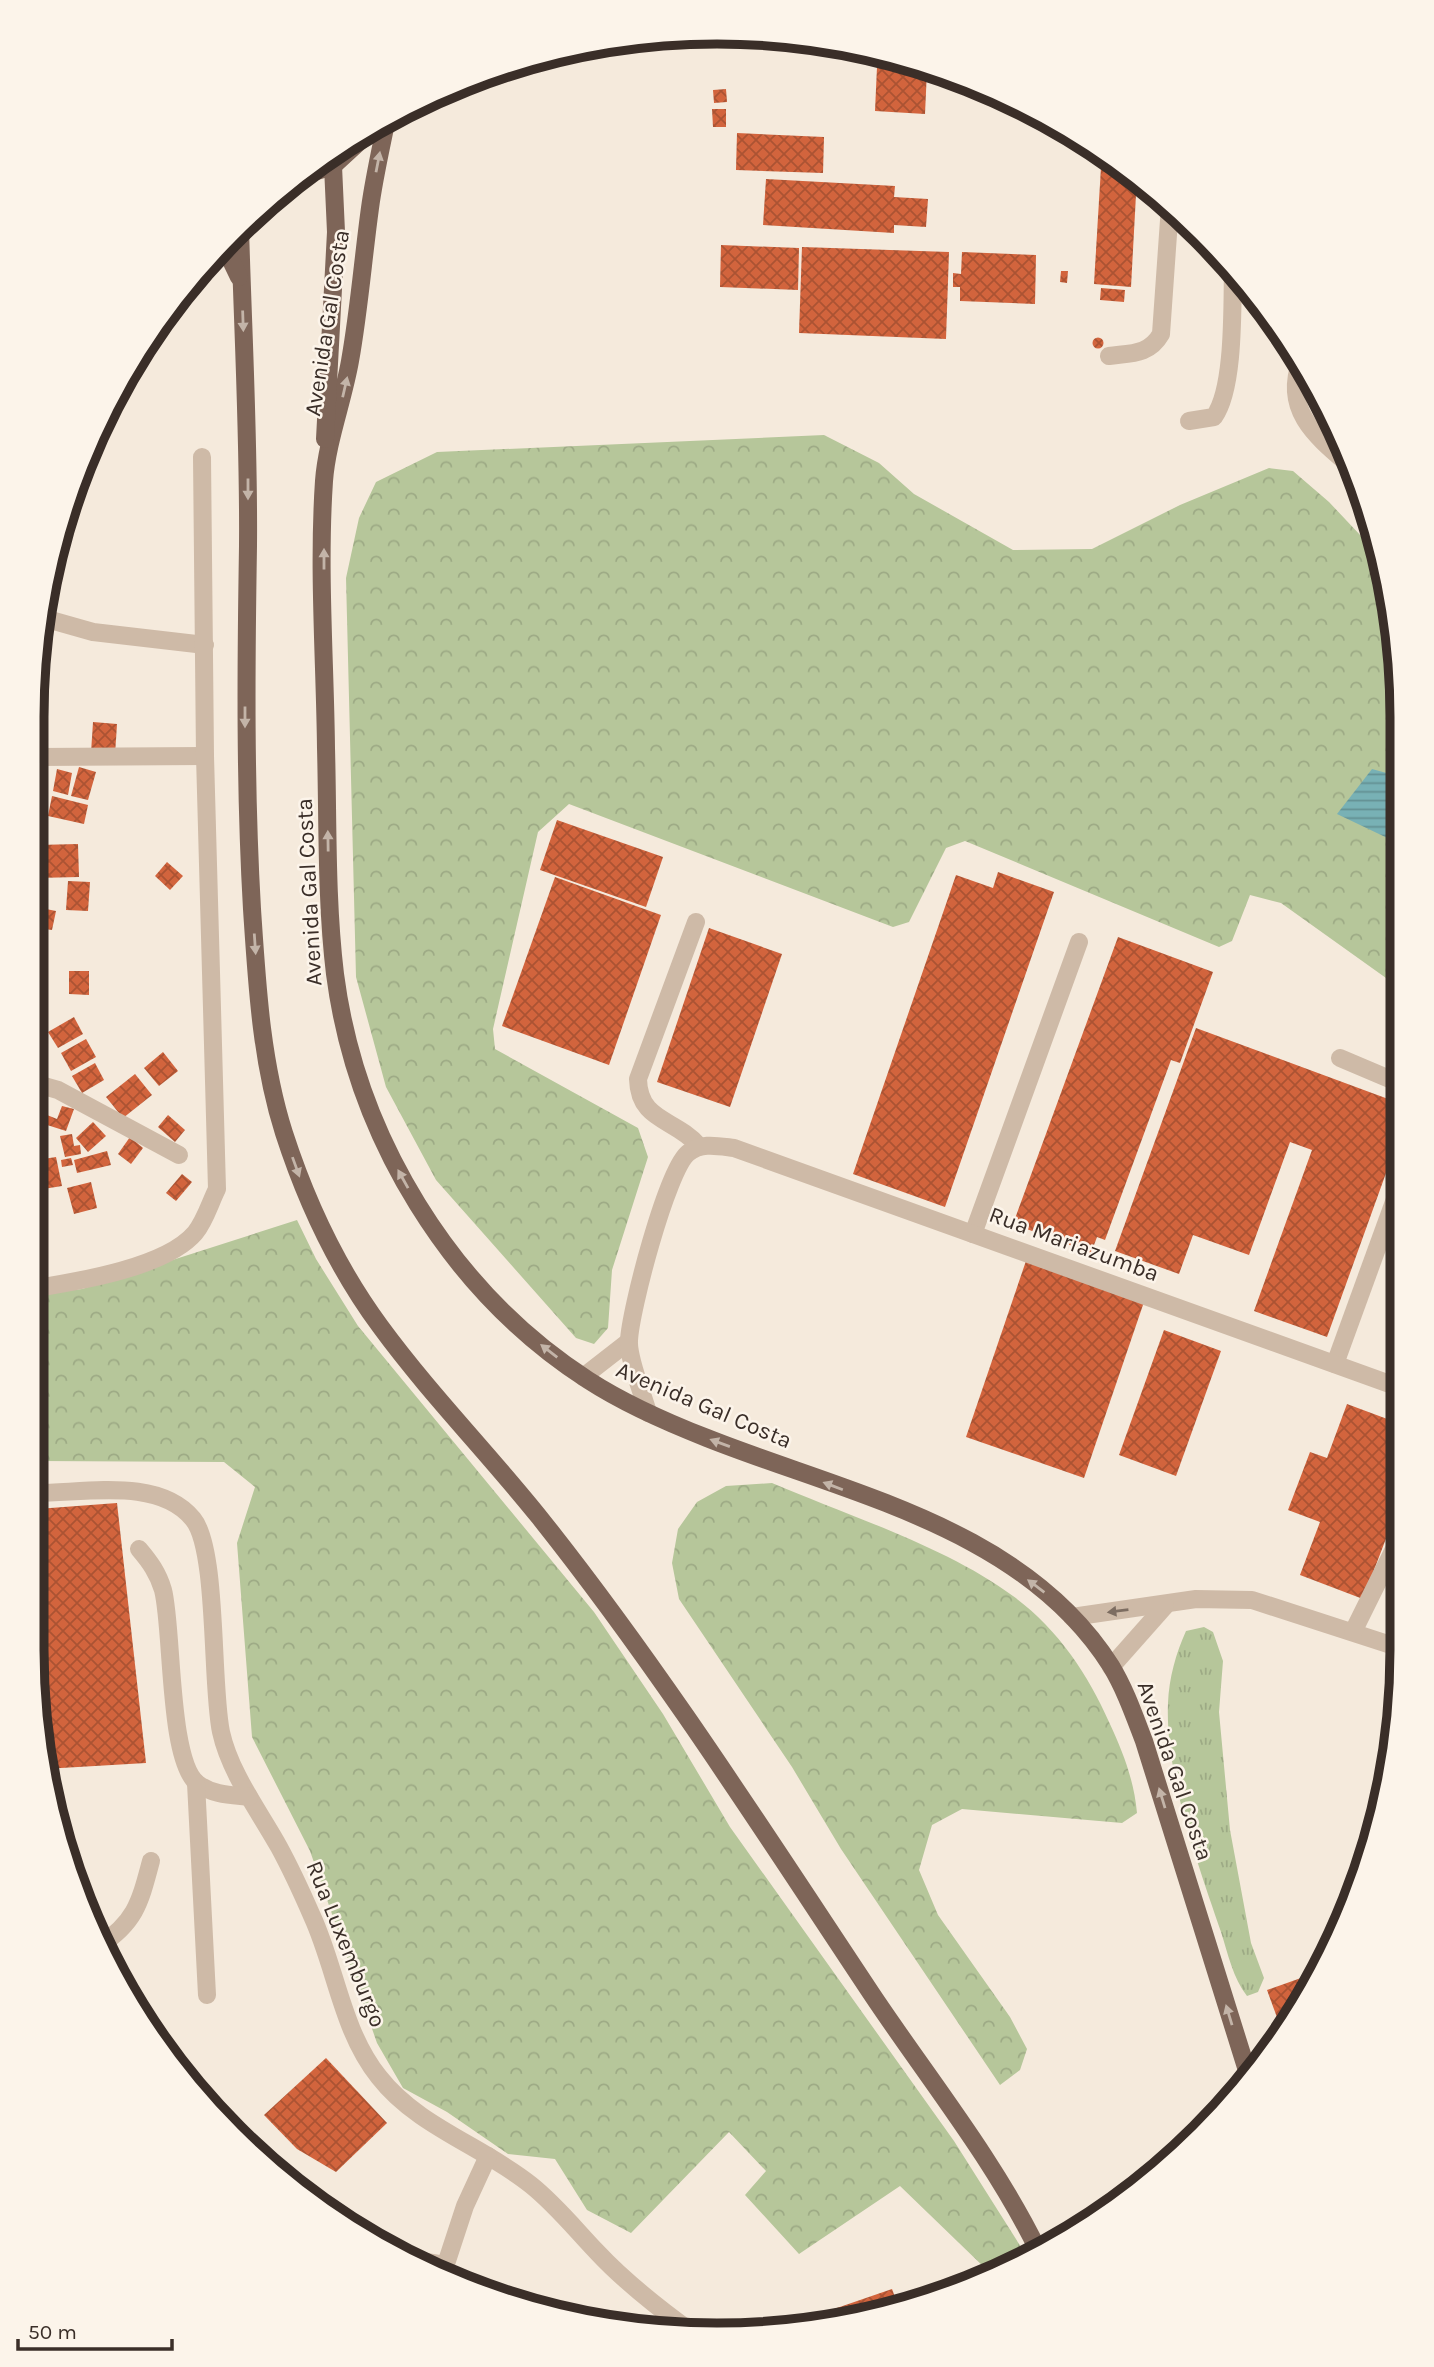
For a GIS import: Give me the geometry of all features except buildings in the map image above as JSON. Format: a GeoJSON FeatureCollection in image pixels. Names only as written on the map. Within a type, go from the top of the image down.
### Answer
{"type":"FeatureCollection","features":[{"type":"Feature","properties":{"kind":"main road","name":"Avenida Gal Costa"},"geometry":{"type":"LineString","coordinates":[[383,133],[351,359],[324,477],[324,627],[330,919],[344,1022],[389,1153],[422,1213],[464,1270],[505,1314],[583,1377],[648,1413],[947,1528],[1019,1573],[1072,1617],[1111,1667],[1127,1696],[1144,1741],[1246,2066]]}},
{"type":"Feature","properties":{"kind":"main road"},"geometry":{"type":"LineString","coordinates":[[324,477],[326,392],[336,232],[335,163]]}},
{"type":"Feature","properties":{"kind":"main road"},"geometry":{"type":"LineString","coordinates":[[240,242],[248,421],[245,792],[257,976],[269,1072],[283,1131],[305,1191],[332,1249],[375,1320],[540,1518],[672,1695],[920,2066],[989,2163],[1034,2244]]}},
{"type":"Feature","properties":{"kind":"main road"},"geometry":{"type":"LineString","coordinates":[[228,255],[242,283]]}},
{"type":"Feature","properties":{"kind":"street"},"geometry":{"type":"LineString","coordinates":[[1109,356],[1141,353],[1153,348],[1161,334],[1169,219]]}},
{"type":"Feature","properties":{"kind":"street"},"geometry":{"type":"LineString","coordinates":[[1189,421],[1214,417],[1223,405],[1232,284]]}},
{"type":"Feature","properties":{"kind":"street"},"geometry":{"type":"LineString","coordinates":[[1296,374],[1295,401],[1305,421],[1335,451]]}},
{"type":"Feature","properties":{"kind":"street"},"geometry":{"type":"LineString","coordinates":[[44,1287],[95,1277],[174,1249],[194,1234],[217,1189],[219,1164],[205,756],[202,457]]}},
{"type":"Feature","properties":{"kind":"street"},"geometry":{"type":"LineString","coordinates":[[51,620],[93,632],[205,645]]}},
{"type":"Feature","properties":{"kind":"street"},"geometry":{"type":"LineString","coordinates":[[44,757],[205,756]]}},
{"type":"Feature","properties":{"kind":"street"},"geometry":{"type":"LineString","coordinates":[[648,1413],[628,1342],[664,1199],[677,1167],[687,1153],[699,1146],[689,1134],[653,1115],[643,1106],[638,1079],[696,922]]}},
{"type":"Feature","properties":{"kind":"street"},"geometry":{"type":"LineString","coordinates":[[973,1234],[1079,942]]}},
{"type":"Feature","properties":{"kind":"street"},"geometry":{"type":"LineString","coordinates":[[1340,1058],[1390,1079]]}},
{"type":"Feature","properties":{"kind":"street"},"geometry":{"type":"LineString","coordinates":[[44,1086],[58,1090],[179,1155]]}},
{"type":"Feature","properties":{"kind":"street","name":"Rua Mariazumba"},"geometry":{"type":"LineString","coordinates":[[699,1146],[734,1149],[1390,1384]]}},
{"type":"Feature","properties":{"kind":"street"},"geometry":{"type":"LineString","coordinates":[[1335,1364],[1390,1213]]}},
{"type":"Feature","properties":{"kind":"street"},"geometry":{"type":"LineString","coordinates":[[583,1377],[628,1342]]}},
{"type":"Feature","properties":{"kind":"street","name":"Rua Luxemburgo"},"geometry":{"type":"LineString","coordinates":[[44,1493],[140,1492],[182,1506],[196,1523],[205,1548],[221,1734],[250,1797],[281,1849],[314,1919],[343,2006],[378,2077],[407,2106],[530,2184],[644,2298],[678,2322]]}},
{"type":"Feature","properties":{"kind":"street"},"geometry":{"type":"LineString","coordinates":[[139,1549],[153,1565],[163,1590],[173,1702],[186,1763],[196,1783],[207,1995]]}},
{"type":"Feature","properties":{"kind":"street"},"geometry":{"type":"LineString","coordinates":[[1353,1632],[1390,1559]]}},
{"type":"Feature","properties":{"kind":"street"},"geometry":{"type":"LineString","coordinates":[[1072,1617],[1165,1606],[1196,1599],[1252,1600],[1390,1645]]}},
{"type":"Feature","properties":{"kind":"street"},"geometry":{"type":"LineString","coordinates":[[1111,1667],[1165,1606]]}},
{"type":"Feature","properties":{"kind":"street"},"geometry":{"type":"LineString","coordinates":[[196,1783],[224,1795],[250,1797]]}},
{"type":"Feature","properties":{"kind":"street"},"geometry":{"type":"LineString","coordinates":[[109,1938],[126,1925],[139,1908],[150,1861]]}},
{"type":"Feature","properties":{"kind":"street"},"geometry":{"type":"LineString","coordinates":[[445,2266],[465,2206],[488,2156]]}},
{"type":"Feature","properties":{"kind":"green space"},"geometry":{"type":"Polygon","coordinates":[[[824,435],[879,463],[914,494],[1013,550],[1092,549],[1180,505],[1269,468],[1293,471],[1329,502],[1367,542],[1377,586],[1389,673],[1390,981],[1281,903],[1250,895],[1232,941],[1219,947],[965,841],[946,848],[909,922],[893,927],[569,804],[538,832],[493,1029],[495,1049],[638,1128],[648,1157],[612,1270],[608,1328],[594,1344],[576,1338],[436,1180],[386,1087],[356,977],[346,578],[359,518],[376,482],[437,452],[824,435]]]}},
{"type":"Feature","properties":{"kind":"green space"},"geometry":{"type":"Polygon","coordinates":[[[297,1220],[316,1259],[358,1326],[594,1612],[663,1714],[730,1827],[954,2141],[1023,2250],[985,2268],[900,2186],[799,2254],[745,2195],[766,2171],[729,2132],[631,2233],[587,2210],[555,2159],[508,2154],[447,2112],[403,2088],[377,2043],[310,1851],[252,1737],[237,1543],[255,1487],[224,1462],[44,1461],[44,1293],[82,1289],[297,1220]]]}},
{"type":"Feature","properties":{"kind":"green space"},"geometry":{"type":"Polygon","coordinates":[[[772,1483],[928,1547],[987,1578],[1013,1596],[1044,1622],[1070,1653],[1101,1704],[1123,1755],[1131,1778],[1137,1813],[1122,1823],[962,1809],[932,1825],[919,1870],[938,1915],[1010,2017],[1027,2049],[1020,2070],[1000,2085],[841,1849],[792,1767],[679,1599],[672,1563],[678,1529],[697,1502],[726,1486],[772,1483]]]}},
{"type":"Feature","properties":{"kind":"green space"},"geometry":{"type":"Polygon","coordinates":[[[1204,1627],[1213,1632],[1223,1661],[1219,1712],[1230,1830],[1251,1943],[1264,1978],[1258,1992],[1247,1996],[1231,1966],[1193,1849],[1177,1789],[1168,1731],[1170,1684],[1179,1648],[1186,1631],[1204,1627]]]}},
{"type":"Feature","properties":{"kind":"water"},"geometry":{"type":"Polygon","coordinates":[[[1372,769],[1390,774],[1390,839],[1337,814],[1372,769]]]}}]}
